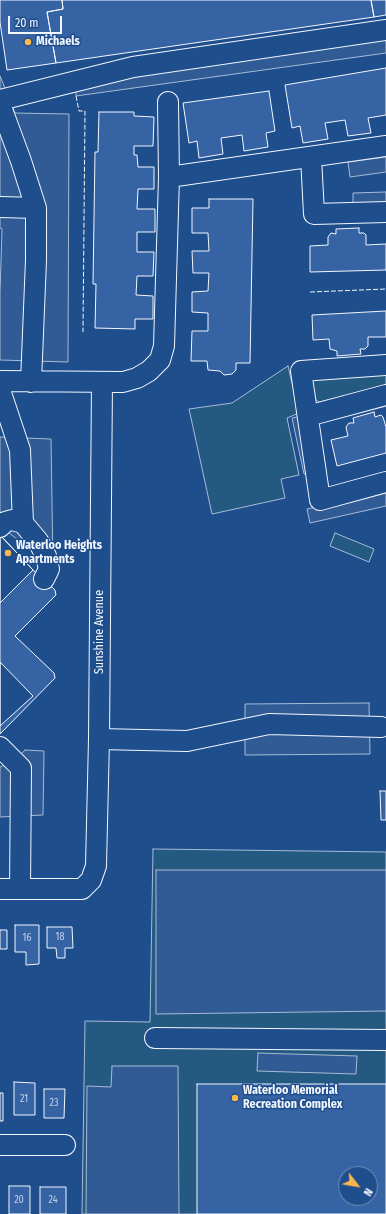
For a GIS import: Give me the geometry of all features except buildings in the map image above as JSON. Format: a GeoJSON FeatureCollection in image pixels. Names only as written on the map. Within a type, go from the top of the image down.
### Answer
{"type":"FeatureCollection","features":[{"type":"Feature","properties":{"kind":"street"},"geometry":{"type":"LineString","coordinates":[[0,100],[133,67],[386,30]]}},
{"type":"Feature","properties":{"kind":"street"},"geometry":{"type":"LineString","coordinates":[[0,381],[123,382],[137,378],[149,371],[160,360],[164,346],[169,177],[168,102]]}},
{"type":"Feature","properties":{"kind":"street"},"geometry":{"type":"LineString","coordinates":[[0,104],[21,160],[36,208],[36,260],[31,382]]}},
{"type":"Feature","properties":{"kind":"street"},"geometry":{"type":"LineString","coordinates":[[169,177],[386,146]]}},
{"type":"Feature","properties":{"kind":"street"},"geometry":{"type":"LineString","coordinates":[[311,157],[314,214],[386,212]]}},
{"type":"Feature","properties":{"kind":"street"},"geometry":{"type":"LineString","coordinates":[[0,208],[36,208]]}},
{"type":"Feature","properties":{"kind":"street"},"geometry":{"type":"LineString","coordinates":[[386,365],[301,371],[320,500],[386,482]]}},
{"type":"Feature","properties":{"kind":"street","name":"Sunshine Avenue"},"geometry":{"type":"LineString","coordinates":[[20,889],[82,889],[91,880],[96,866],[99,739],[102,382]]}},
{"type":"Feature","properties":{"kind":"street"},"geometry":{"type":"LineString","coordinates":[[0,390],[20,450],[24,523],[38,541],[46,556],[49,569],[44,579]]}},
{"type":"Feature","properties":{"kind":"street"},"geometry":{"type":"LineString","coordinates":[[308,416],[386,395]]}},
{"type":"Feature","properties":{"kind":"street"},"geometry":{"type":"LineString","coordinates":[[0,528],[5,522],[12,520],[24,523]]}},
{"type":"Feature","properties":{"kind":"street"},"geometry":{"type":"LineString","coordinates":[[99,739],[187,741],[269,724],[384,727]]}},
{"type":"Feature","properties":{"kind":"street"},"geometry":{"type":"LineString","coordinates":[[0,747],[22,768],[20,889],[0,889]]}},
{"type":"Feature","properties":{"kind":"street"},"geometry":{"type":"LineString","coordinates":[[155,1038],[386,1040]]}},
{"type":"Feature","properties":{"kind":"street"},"geometry":{"type":"LineString","coordinates":[[0,1145],[65,1145]]}},
{"type":"Feature","properties":{"kind":"shaded area"},"geometry":{"type":"Polygon","coordinates":[[[386,36],[386,53],[76,96],[76,82],[386,36]]]}},
{"type":"Feature","properties":{"kind":"shaded area"},"geometry":{"type":"Polygon","coordinates":[[[0,76],[15,113],[69,114],[68,362],[0,360],[2,229],[0,228],[0,76]]]}},
{"type":"Feature","properties":{"kind":"shaded area"},"geometry":{"type":"Polygon","coordinates":[[[386,157],[386,172],[350,177],[348,162],[386,157]]]}},
{"type":"Feature","properties":{"kind":"shaded area"},"geometry":{"type":"Polygon","coordinates":[[[386,192],[386,204],[353,205],[353,193],[386,192]]]}},
{"type":"Feature","properties":{"kind":"shaded area"},"geometry":{"type":"Polygon","coordinates":[[[288,366],[299,413],[287,418],[299,475],[281,479],[285,498],[212,514],[189,409],[232,403],[288,366]]]}},
{"type":"Feature","properties":{"kind":"shaded area"},"geometry":{"type":"Polygon","coordinates":[[[386,375],[386,385],[319,402],[314,398],[312,381],[315,378],[386,375]]]}},
{"type":"Feature","properties":{"kind":"shaded area"},"geometry":{"type":"Polygon","coordinates":[[[303,416],[316,472],[304,474],[292,418],[303,416]]]}},
{"type":"Feature","properties":{"kind":"shaded area"},"geometry":{"type":"Polygon","coordinates":[[[0,437],[51,439],[53,567],[0,526],[0,437]]]}},
{"type":"Feature","properties":{"kind":"shaded area"},"geometry":{"type":"Polygon","coordinates":[[[386,491],[386,506],[310,523],[307,509],[386,491]]]}},
{"type":"Feature","properties":{"kind":"shaded area"},"geometry":{"type":"Polygon","coordinates":[[[335,533],[374,549],[369,562],[330,546],[335,533]]]}},
{"type":"Feature","properties":{"kind":"shaded area"},"geometry":{"type":"Polygon","coordinates":[[[369,703],[370,754],[245,755],[245,704],[369,703]]]}},
{"type":"Feature","properties":{"kind":"shaded area"},"geometry":{"type":"Polygon","coordinates":[[[25,750],[44,751],[43,815],[0,817],[0,767],[15,761],[25,750]]]}},
{"type":"Feature","properties":{"kind":"shaded area","name":"Waterloo Memorial Recreation Complex"},"geometry":{"type":"Polygon","coordinates":[[[153,849],[386,852],[386,1214],[82,1214],[85,1021],[150,1022],[153,849]]]}},
{"type":"Feature","properties":{"kind":"shaded area"},"geometry":{"type":"Polygon","coordinates":[[[156,870],[386,870],[386,1011],[156,1014],[156,870]]]}},
{"type":"Feature","properties":{"kind":"shaded area"},"geometry":{"type":"Polygon","coordinates":[[[258,1053],[357,1056],[356,1074],[257,1071],[258,1053]]]}},
{"type":"Feature","properties":{"kind":"shaded area"},"geometry":{"type":"Polygon","coordinates":[[[112,1066],[178,1066],[179,1214],[86,1214],[87,1086],[111,1087],[112,1066]]]}},
{"type":"Feature","properties":{"kind":"fence"},"geometry":{"type":"LineString","coordinates":[[76,96],[79,111],[85,111],[83,332]]}},
{"type":"Feature","properties":{"kind":"fence"},"geometry":{"type":"LineString","coordinates":[[310,292],[386,289]]}},
{"type":"Feature","properties":{"kind":"place","name":"Michaels"},"geometry":{"type":"Point","coordinates":[28,42]}},
{"type":"Feature","properties":{"kind":"place","name":"Waterloo Heights Apartments"},"geometry":{"type":"Point","coordinates":[8,553]}},
{"type":"Feature","properties":{"kind":"place","name":"Waterloo Memorial Recreation Complex"},"geometry":{"type":"Point","coordinates":[235,1098]}}]}
